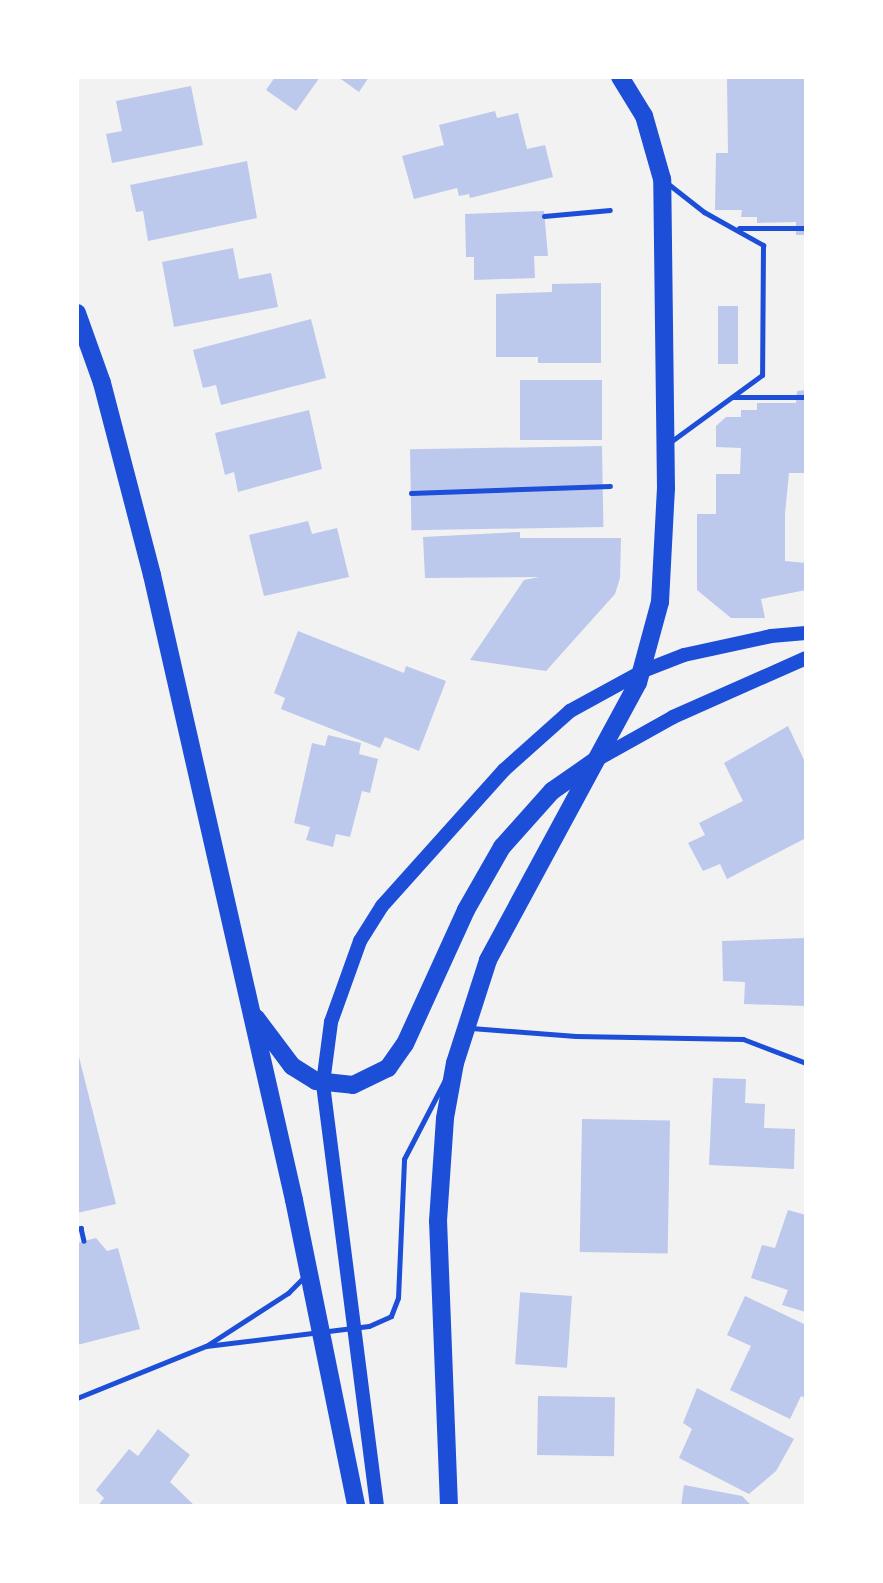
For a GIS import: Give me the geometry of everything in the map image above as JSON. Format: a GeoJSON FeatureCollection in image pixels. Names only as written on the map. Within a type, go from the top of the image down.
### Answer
{"type":"FeatureCollection","features":[{"type":"Feature","properties":{"kind":"main road"},"geometry":{"type":"LineString","coordinates":[[449,1506],[438,1221],[445,1118],[455,1062],[464,1027],[488,960],[643,671],[660,602],[665,445],[662,179],[643,116],[620,77]]}},
{"type":"Feature","properties":{"kind":"main road"},"geometry":{"type":"LineString","coordinates":[[77,313],[102,383],[152,575],[309,1271],[356,1506]]}},
{"type":"Feature","properties":{"kind":"main road"},"geometry":{"type":"LineString","coordinates":[[377,1506],[352,1328],[323,1083],[337,1001],[360,941],[382,906],[538,735],[570,711],[643,671],[699,651],[806,633]]}},
{"type":"Feature","properties":{"kind":"main road"},"geometry":{"type":"LineString","coordinates":[[252,1013],[292,1066],[323,1083],[338,1086],[368,1081],[393,1062],[466,909],[502,847],[552,791],[598,759],[673,718],[806,658]]}},
{"type":"Feature","properties":{"kind":"lane"},"geometry":{"type":"LineString","coordinates":[[662,179],[704,212],[736,228],[763,246],[762,374],[665,445]]}},
{"type":"Feature","properties":{"kind":"lane"},"geometry":{"type":"LineString","coordinates":[[736,228],[806,229]]}},
{"type":"Feature","properties":{"kind":"lane"},"geometry":{"type":"LineString","coordinates":[[733,397],[806,397]]}},
{"type":"Feature","properties":{"kind":"lane"},"geometry":{"type":"LineString","coordinates":[[464,1027],[576,1036],[743,1039],[806,1063]]}},
{"type":"Feature","properties":{"kind":"lane"},"geometry":{"type":"LineString","coordinates":[[206,1346],[381,1324],[395,1309],[404,1159],[419,1123],[455,1062]]}},
{"type":"Feature","properties":{"kind":"lane"},"geometry":{"type":"LineString","coordinates":[[77,1398],[206,1346],[288,1293],[309,1271]]}},
{"type":"Feature","properties":{"kind":"path"},"geometry":{"type":"LineString","coordinates":[[544,216],[610,210]]}},
{"type":"Feature","properties":{"kind":"path"},"geometry":{"type":"LineString","coordinates":[[411,493],[610,486]]}},
{"type":"Feature","properties":{"kind":"path"},"geometry":{"type":"LineString","coordinates":[[77,1228],[81,1228],[85,1241]]}},
{"type":"Feature","properties":{"kind":"building"},"geometry":{"type":"Polygon","coordinates":[[[275,77],[320,77],[296,111],[266,90],[275,77]]]}},
{"type":"Feature","properties":{"kind":"building"},"geometry":{"type":"Polygon","coordinates":[[[338,77],[369,77],[359,92],[338,77]]]}},
{"type":"Feature","properties":{"kind":"building"},"geometry":{"type":"Polygon","coordinates":[[[727,77],[806,77],[806,235],[796,235],[796,222],[757,223],[757,217],[741,217],[742,210],[715,210],[716,153],[728,153],[727,77]]]}},
{"type":"Feature","properties":{"kind":"building"},"geometry":{"type":"Polygon","coordinates":[[[191,86],[203,145],[112,163],[106,134],[122,131],[116,101],[191,86]]]}},
{"type":"Feature","properties":{"kind":"building"},"geometry":{"type":"Polygon","coordinates":[[[495,111],[497,118],[518,113],[527,149],[545,145],[553,177],[470,198],[469,194],[459,196],[457,188],[414,199],[402,156],[444,145],[439,125],[495,111]]]}},
{"type":"Feature","properties":{"kind":"building"},"geometry":{"type":"Polygon","coordinates":[[[247,161],[257,218],[148,241],[143,211],[136,212],[130,185],[247,161]]]}},
{"type":"Feature","properties":{"kind":"building"},"geometry":{"type":"Polygon","coordinates":[[[544,211],[548,256],[534,256],[535,278],[474,280],[474,257],[466,257],[465,214],[544,211]]]}},
{"type":"Feature","properties":{"kind":"building"},"geometry":{"type":"Polygon","coordinates":[[[233,248],[239,279],[271,273],[278,307],[174,327],[162,262],[233,248]]]}},
{"type":"Feature","properties":{"kind":"building"},"geometry":{"type":"Polygon","coordinates":[[[601,283],[601,363],[538,363],[538,357],[496,357],[496,294],[552,292],[552,284],[601,283]]]}},
{"type":"Feature","properties":{"kind":"building"},"geometry":{"type":"Polygon","coordinates":[[[718,306],[738,306],[738,364],[718,364],[718,306]]]}},
{"type":"Feature","properties":{"kind":"building"},"geometry":{"type":"Polygon","coordinates":[[[311,319],[326,378],[221,405],[216,385],[203,388],[193,350],[311,319]]]}},
{"type":"Feature","properties":{"kind":"building"},"geometry":{"type":"Polygon","coordinates":[[[520,380],[602,380],[602,440],[520,440],[520,380]]]}},
{"type":"Feature","properties":{"kind":"building"},"geometry":{"type":"Polygon","coordinates":[[[806,390],[806,473],[789,473],[785,514],[785,561],[806,563],[806,590],[761,599],[765,618],[731,618],[697,590],[697,514],[716,514],[716,474],[740,474],[741,448],[716,447],[716,426],[726,417],[741,417],[741,410],[757,410],[757,403],[796,403],[797,391],[806,390]]]}},
{"type":"Feature","properties":{"kind":"building"},"geometry":{"type":"Polygon","coordinates":[[[309,410],[322,469],[238,492],[234,472],[225,475],[215,433],[309,410]]]}},
{"type":"Feature","properties":{"kind":"building"},"geometry":{"type":"Polygon","coordinates":[[[602,446],[603,527],[411,530],[410,449],[602,446]]]}},
{"type":"Feature","properties":{"kind":"building"},"geometry":{"type":"Polygon","coordinates":[[[308,521],[312,534],[337,528],[349,577],[264,596],[249,535],[308,521]]]}},
{"type":"Feature","properties":{"kind":"building"},"geometry":{"type":"Polygon","coordinates":[[[520,532],[520,538],[621,538],[620,578],[615,594],[546,671],[470,660],[524,580],[539,577],[425,578],[423,537],[520,532]]]}},
{"type":"Feature","properties":{"kind":"building"},"geometry":{"type":"Polygon","coordinates":[[[298,631],[404,673],[406,666],[446,681],[419,751],[385,737],[380,748],[281,709],[285,698],[274,693],[298,631]]]}},
{"type":"Feature","properties":{"kind":"building"},"geometry":{"type":"Polygon","coordinates":[[[788,726],[806,764],[806,838],[727,879],[720,864],[703,871],[688,843],[705,835],[699,823],[743,801],[724,763],[788,726]]]}},
{"type":"Feature","properties":{"kind":"building"},"geometry":{"type":"Polygon","coordinates":[[[328,735],[361,743],[359,754],[378,759],[370,793],[362,791],[350,837],[336,834],[333,847],[306,840],[310,827],[294,823],[312,743],[325,746],[328,735]]]}},
{"type":"Feature","properties":{"kind":"building"},"geometry":{"type":"Polygon","coordinates":[[[806,938],[806,1006],[744,1004],[745,982],[723,981],[722,941],[806,938]]]}},
{"type":"Feature","properties":{"kind":"building"},"geometry":{"type":"Polygon","coordinates":[[[77,1049],[116,1204],[77,1213],[77,1049]]]}},
{"type":"Feature","properties":{"kind":"building"},"geometry":{"type":"Polygon","coordinates":[[[713,1078],[746,1079],[745,1103],[765,1104],[764,1128],[795,1129],[794,1169],[709,1165],[713,1078]]]}},
{"type":"Feature","properties":{"kind":"building"},"geometry":{"type":"Polygon","coordinates":[[[582,1119],[670,1121],[668,1254],[580,1252],[582,1119]]]}},
{"type":"Feature","properties":{"kind":"building"},"geometry":{"type":"Polygon","coordinates":[[[788,1210],[806,1215],[806,1312],[782,1305],[788,1290],[751,1278],[762,1245],[775,1248],[788,1210]]]}},
{"type":"Feature","properties":{"kind":"building"},"geometry":{"type":"Polygon","coordinates":[[[96,1238],[107,1251],[118,1248],[140,1329],[77,1345],[77,1243],[96,1238]]]}},
{"type":"Feature","properties":{"kind":"building"},"geometry":{"type":"Polygon","coordinates":[[[520,1292],[572,1296],[567,1368],[515,1364],[520,1292]]]}},
{"type":"Feature","properties":{"kind":"building"},"geometry":{"type":"Polygon","coordinates":[[[745,1296],[806,1325],[806,1398],[801,1396],[790,1419],[730,1390],[751,1346],[727,1335],[745,1296]]]}},
{"type":"Feature","properties":{"kind":"building"},"geometry":{"type":"Polygon","coordinates":[[[697,1388],[794,1439],[776,1471],[749,1494],[679,1458],[692,1429],[683,1423],[697,1388]]]}},
{"type":"Feature","properties":{"kind":"building"},"geometry":{"type":"Polygon","coordinates":[[[538,1396],[615,1397],[614,1456],[537,1455],[538,1396]]]}},
{"type":"Feature","properties":{"kind":"building"},"geometry":{"type":"Polygon","coordinates":[[[158,1429],[190,1455],[170,1482],[195,1506],[98,1506],[104,1498],[96,1490],[129,1449],[138,1456],[158,1429]]]}},
{"type":"Feature","properties":{"kind":"building"},"geometry":{"type":"Polygon","coordinates":[[[684,1485],[742,1496],[752,1506],[681,1506],[684,1485]]]}}]}
